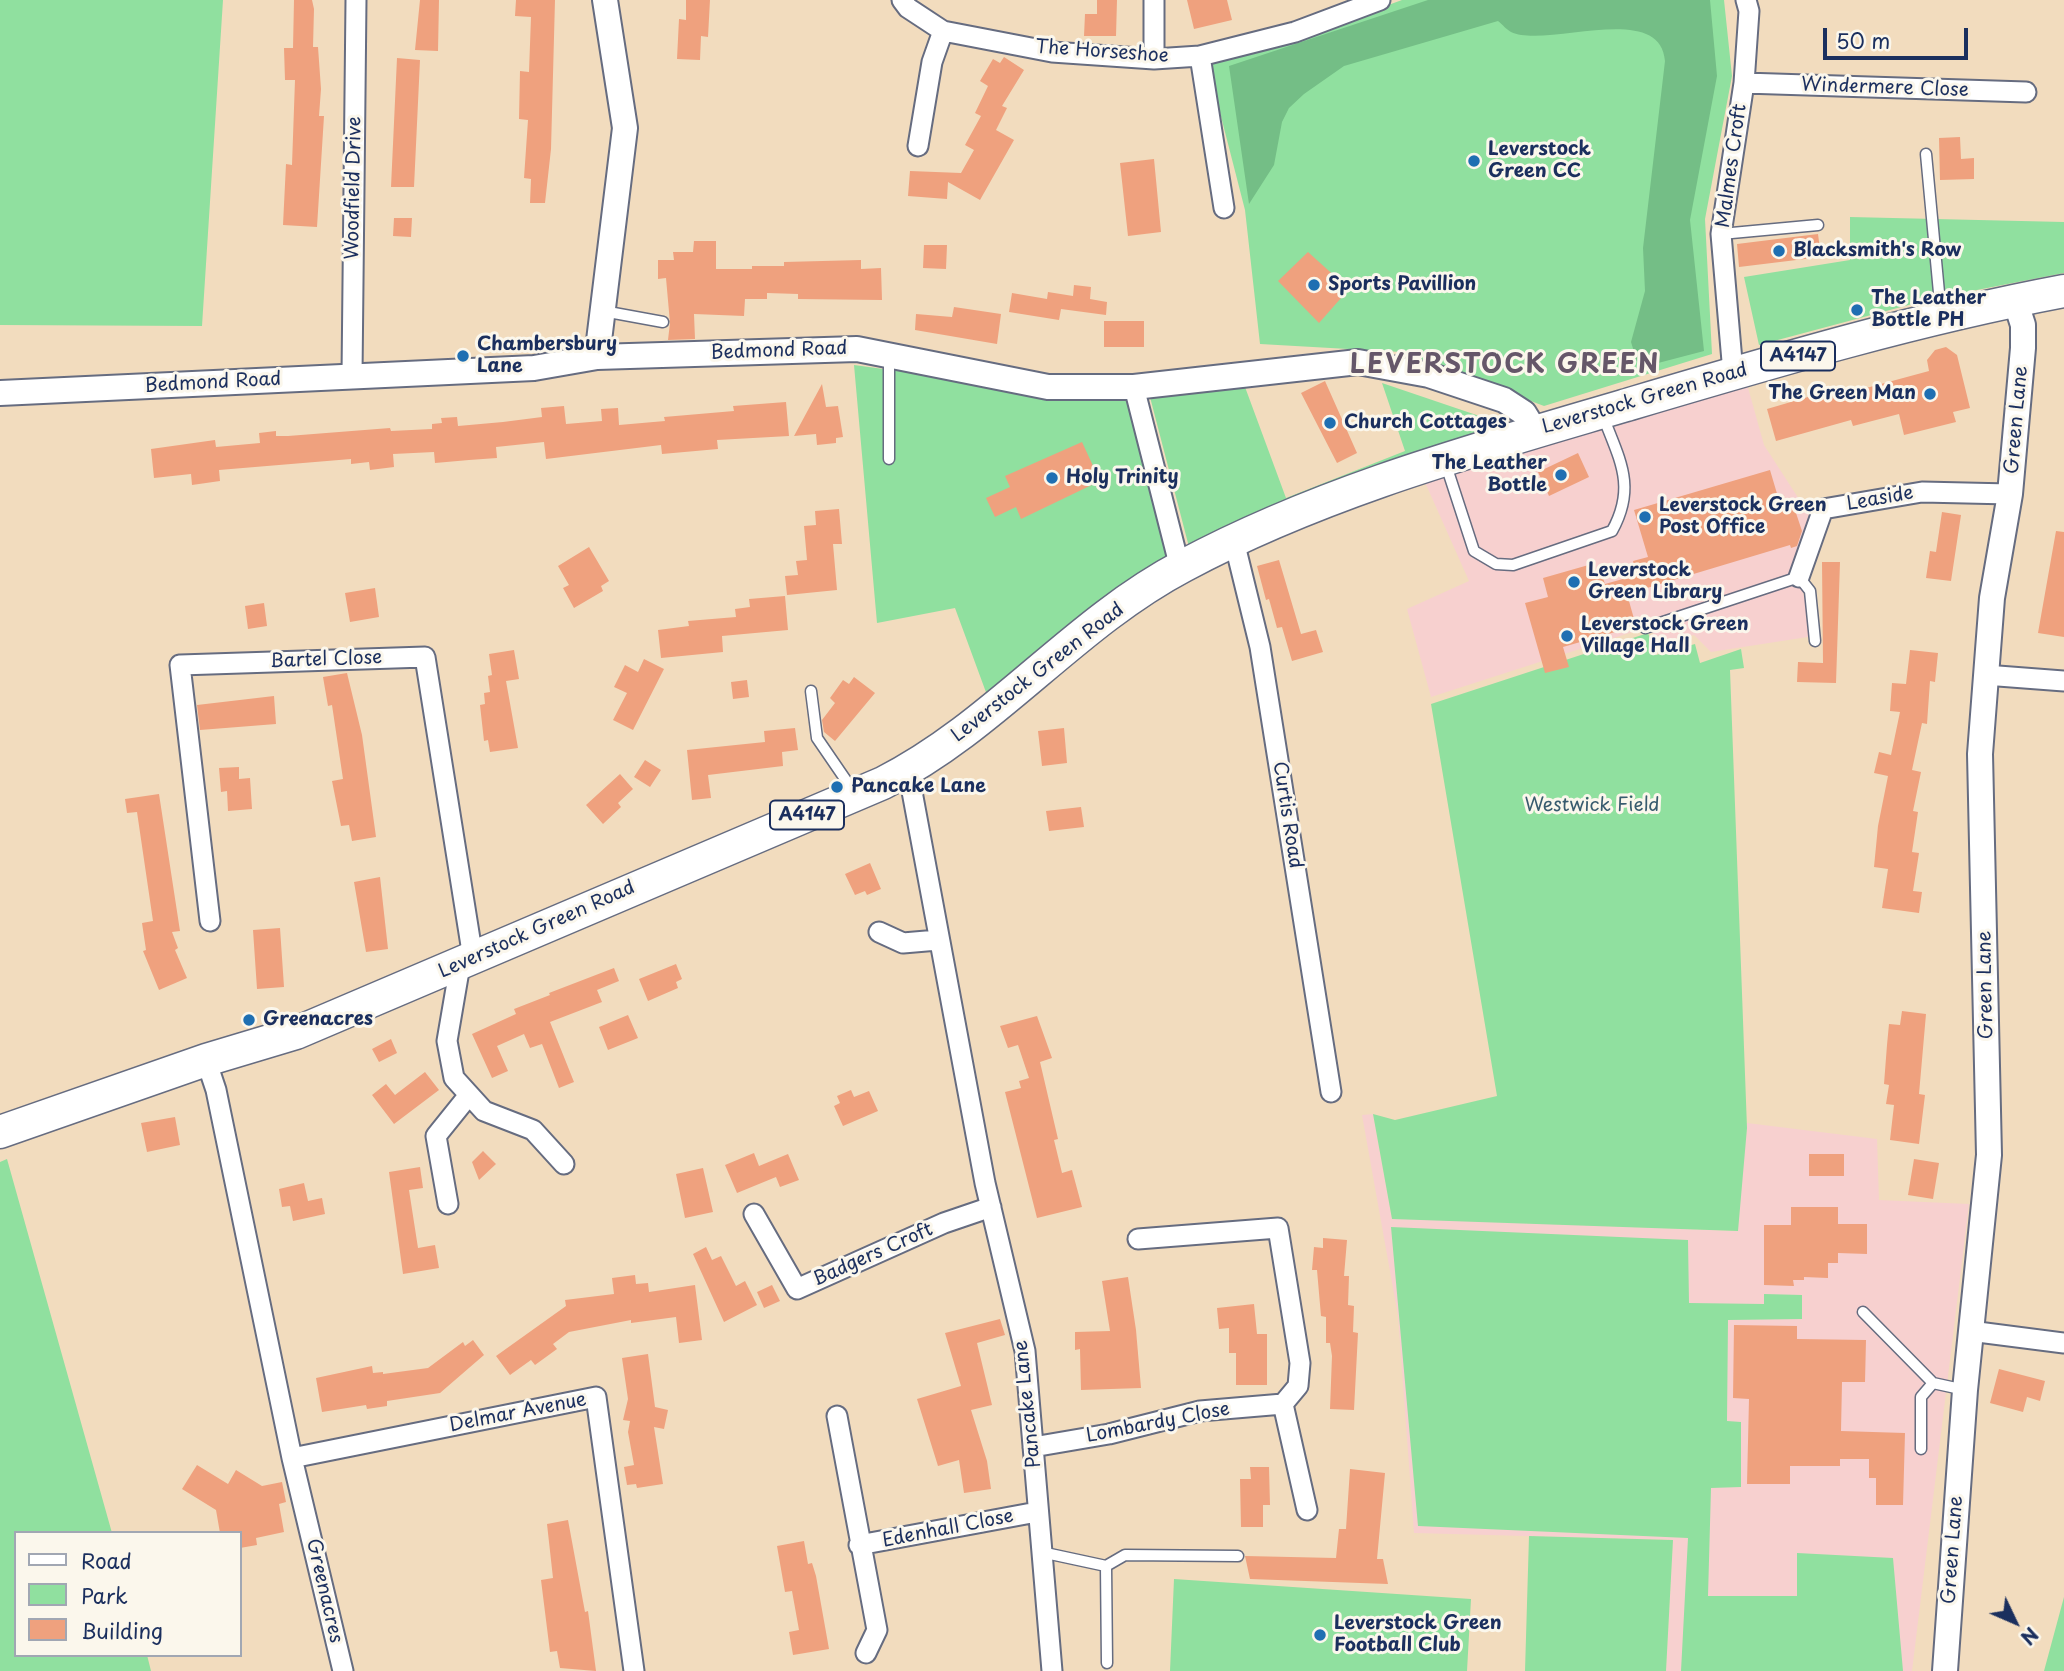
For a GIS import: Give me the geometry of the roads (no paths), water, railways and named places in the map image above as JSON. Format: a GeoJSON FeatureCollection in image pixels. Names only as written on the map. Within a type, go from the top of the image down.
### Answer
{"type":"FeatureCollection","features":[{"type":"Feature","properties":{"kind":"main road","name":"Leverstock Green Road"},"geometry":{"type":"LineString","coordinates":[[0,1132],[206,1060],[296,1033],[856,795],[908,770],[951,742],[1124,604],[1180,568],[1234,541],[1327,501],[1535,431],[1733,373],[2015,300],[2064,291]]}},
{"type":"Feature","properties":{"kind":"street","name":"Woodfield Drive"},"geometry":{"type":"LineString","coordinates":[[352,376],[356,0]]}},
{"type":"Feature","properties":{"kind":"street"},"geometry":{"type":"LineString","coordinates":[[597,357],[625,128],[605,0]]}},
{"type":"Feature","properties":{"kind":"street","name":"The Horseshoe"},"geometry":{"type":"LineString","coordinates":[[902,0],[908,8],[943,31],[1052,52],[1154,59],[1200,56],[1295,32],[1380,0]]}},
{"type":"Feature","properties":{"kind":"street"},"geometry":{"type":"LineString","coordinates":[[1154,0],[1154,59]]}},
{"type":"Feature","properties":{"kind":"street","name":"Malmes Croft"},"geometry":{"type":"LineString","coordinates":[[1733,373],[1721,234],[1744,83],[1749,11],[1746,0]]}},
{"type":"Feature","properties":{"kind":"street"},"geometry":{"type":"LineString","coordinates":[[918,146],[932,62],[943,31]]}},
{"type":"Feature","properties":{"kind":"street"},"geometry":{"type":"LineString","coordinates":[[1200,56],[1224,208]]}},
{"type":"Feature","properties":{"kind":"street","name":"Windermere Close"},"geometry":{"type":"LineString","coordinates":[[1744,83],[2026,92]]}},
{"type":"Feature","properties":{"kind":"street","name":"Green Lane"},"geometry":{"type":"LineString","coordinates":[[1945,1671],[1970,1331],[1989,1155],[1980,770],[1992,598],[2010,494],[2023,348],[2023,325],[2015,300]]}},
{"type":"Feature","properties":{"kind":"street","name":"Bedmond Road"},"geometry":{"type":"LineString","coordinates":[[0,393],[534,368],[597,357],[857,349],[1048,387],[1134,387],[1357,362],[1429,375],[1504,400],[1524,413],[1535,431]]}},
{"type":"Feature","properties":{"kind":"street"},"geometry":{"type":"LineString","coordinates":[[1134,387],[1180,568]]}},
{"type":"Feature","properties":{"kind":"street","name":"Leaside"},"geometry":{"type":"LineString","coordinates":[[1799,577],[1823,509],[1922,492],[2010,494]]}},
{"type":"Feature","properties":{"kind":"street","name":"Curtis Road"},"geometry":{"type":"LineString","coordinates":[[1234,541],[1260,647],[1331,1092]]}},
{"type":"Feature","properties":{"kind":"street","name":"Bartel Close"},"geometry":{"type":"LineString","coordinates":[[210,921],[180,665],[425,657],[466,962]]}},
{"type":"Feature","properties":{"kind":"street"},"geometry":{"type":"LineString","coordinates":[[1985,675],[2064,681]]}},
{"type":"Feature","properties":{"kind":"street","name":"Pancake Lane"},"geometry":{"type":"LineString","coordinates":[[908,770],[938,940],[991,1207],[1025,1351],[1052,1671]]}},
{"type":"Feature","properties":{"kind":"street"},"geometry":{"type":"LineString","coordinates":[[879,932],[903,943],[938,940]]}},
{"type":"Feature","properties":{"kind":"street"},"geometry":{"type":"LineString","coordinates":[[466,962],[447,1041],[454,1078],[484,1111],[533,1130],[564,1164]]}},
{"type":"Feature","properties":{"kind":"street","name":"Greenacres"},"geometry":{"type":"LineString","coordinates":[[206,1060],[218,1104],[292,1458],[343,1671]]}},
{"type":"Feature","properties":{"kind":"street"},"geometry":{"type":"LineString","coordinates":[[448,1204],[436,1136],[469,1095]]}},
{"type":"Feature","properties":{"kind":"street","name":"Badgers Croft"},"geometry":{"type":"LineString","coordinates":[[754,1214],[797,1289],[944,1223],[991,1207]]}},
{"type":"Feature","properties":{"kind":"street"},"geometry":{"type":"LineString","coordinates":[[1138,1239],[1278,1228],[1300,1363],[1298,1386],[1283,1404],[1307,1510]]}},
{"type":"Feature","properties":{"kind":"street"},"geometry":{"type":"LineString","coordinates":[[1970,1331],[2064,1343]]}},
{"type":"Feature","properties":{"kind":"street","name":"Delmar Avenue"},"geometry":{"type":"LineString","coordinates":[[292,1458],[596,1397],[634,1671]]}},
{"type":"Feature","properties":{"kind":"street","name":"Lombardy Close"},"geometry":{"type":"LineString","coordinates":[[1033,1447],[1109,1434],[1200,1411],[1283,1404]]}},
{"type":"Feature","properties":{"kind":"street","name":"Edenhall Close"},"geometry":{"type":"LineString","coordinates":[[837,1416],[877,1630],[866,1653]]}},
{"type":"Feature","properties":{"kind":"street","name":"Edenhall Close"},"geometry":{"type":"LineString","coordinates":[[859,1545],[1037,1512]]}},
{"type":"Feature","properties":{"kind":"lane"},"geometry":{"type":"LineString","coordinates":[[1926,154],[1941,319]]}},
{"type":"Feature","properties":{"kind":"lane"},"geometry":{"type":"LineString","coordinates":[[1721,234],[1818,225]]}},
{"type":"Feature","properties":{"kind":"lane"},"geometry":{"type":"LineString","coordinates":[[603,311],[663,322]]}},
{"type":"Feature","properties":{"kind":"lane"},"geometry":{"type":"LineString","coordinates":[[889,355],[890,459]]}},
{"type":"Feature","properties":{"kind":"lane"},"geometry":{"type":"LineString","coordinates":[[1444,460],[1474,551],[1496,564],[1513,565],[1612,531],[1625,509],[1626,478],[1601,412]]}},
{"type":"Feature","properties":{"kind":"lane"},"geometry":{"type":"LineString","coordinates":[[1646,628],[1799,577],[1810,591],[1815,640]]}},
{"type":"Feature","properties":{"kind":"lane"},"geometry":{"type":"LineString","coordinates":[[810,691],[817,738],[856,795]]}},
{"type":"Feature","properties":{"kind":"lane"},"geometry":{"type":"LineString","coordinates":[[1863,1312],[1933,1383],[1965,1390]]}},
{"type":"Feature","properties":{"kind":"lane"},"geometry":{"type":"LineString","coordinates":[[1921,1449],[1921,1397],[1933,1383]]}},
{"type":"Feature","properties":{"kind":"lane"},"geometry":{"type":"LineString","coordinates":[[1040,1552],[1105,1566],[1125,1555],[1238,1556]]}},
{"type":"Feature","properties":{"kind":"lane"},"geometry":{"type":"LineString","coordinates":[[1105,1566],[1107,1663]]}},
{"type":"Feature","properties":{"kind":"place","name":"Leverstock Green CC"},"geometry":{"type":"Point","coordinates":[1474,161]}},
{"type":"Feature","properties":{"kind":"place","name":"Blacksmith's Row"},"geometry":{"type":"Point","coordinates":[1779,251]}},
{"type":"Feature","properties":{"kind":"place","name":"Sports Pavillion"},"geometry":{"type":"Point","coordinates":[1314,285]}},
{"type":"Feature","properties":{"kind":"place","name":"The Leather Bottle PH"},"geometry":{"type":"Point","coordinates":[1857,310]}},
{"type":"Feature","properties":{"kind":"place","name":"Chambersbury Lane"},"geometry":{"type":"Point","coordinates":[463,356]}},
{"type":"Feature","properties":{"kind":"place","name":"The Green Man"},"geometry":{"type":"Point","coordinates":[1930,394]}},
{"type":"Feature","properties":{"kind":"place","name":"Church Cottages"},"geometry":{"type":"Point","coordinates":[1330,423]}},
{"type":"Feature","properties":{"kind":"place","name":"The Leather Bottle"},"geometry":{"type":"Point","coordinates":[1561,475]}},
{"type":"Feature","properties":{"kind":"place","name":"Holy Trinity"},"geometry":{"type":"Point","coordinates":[1052,478]}},
{"type":"Feature","properties":{"kind":"place","name":"Leverstock Green Post Office"},"geometry":{"type":"Point","coordinates":[1645,517]}},
{"type":"Feature","properties":{"kind":"place","name":"Leverstock Green Library"},"geometry":{"type":"Point","coordinates":[1574,582]}},
{"type":"Feature","properties":{"kind":"place","name":"Leverstock Green Village Hall"},"geometry":{"type":"Point","coordinates":[1567,636]}},
{"type":"Feature","properties":{"kind":"place","name":"Pancake Lane"},"geometry":{"type":"Point","coordinates":[837,787]}},
{"type":"Feature","properties":{"kind":"place","name":"Greenacres"},"geometry":{"type":"Point","coordinates":[249,1020]}},
{"type":"Feature","properties":{"kind":"place","name":"Leverstock Green Football Club"},"geometry":{"type":"Point","coordinates":[1320,1635]}},
{"type":"Feature","properties":{"kind":"district","name":"LEVERSTOCK GREEN"},"geometry":{"type":"Point","coordinates":[1505,366]}},
{"type":"Feature","properties":{"kind":"park label","name":"Westwick Field"},"geometry":{"type":"Point","coordinates":[1592,806]}}]}
